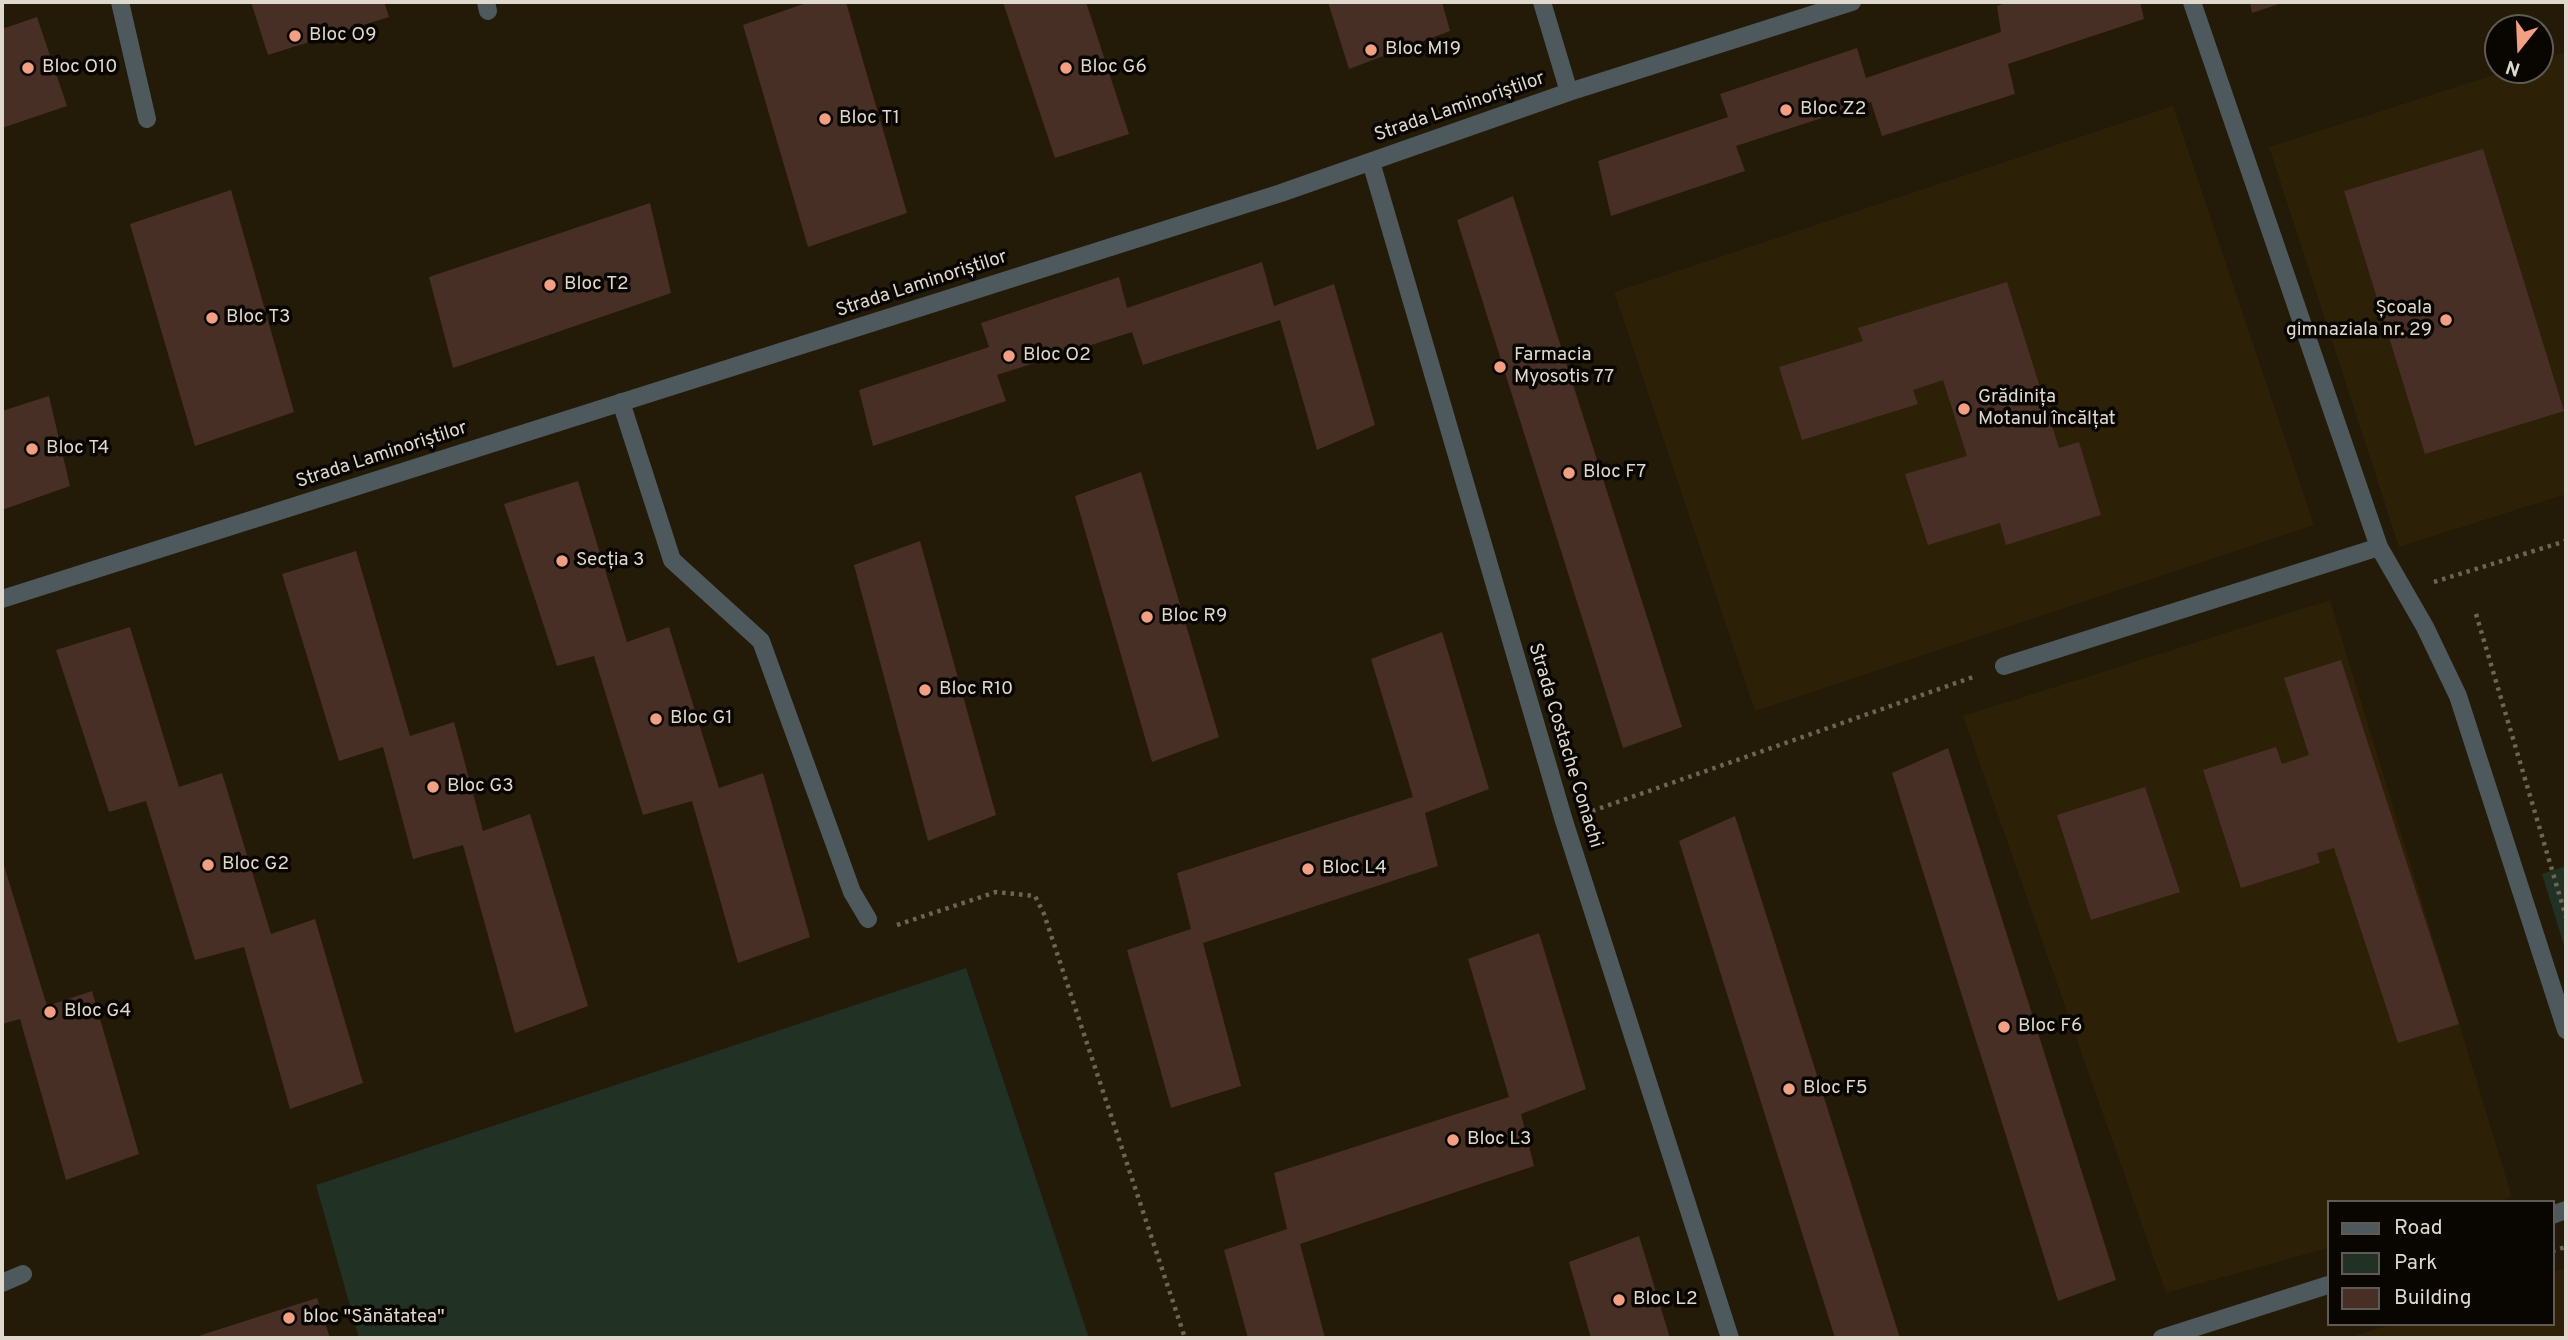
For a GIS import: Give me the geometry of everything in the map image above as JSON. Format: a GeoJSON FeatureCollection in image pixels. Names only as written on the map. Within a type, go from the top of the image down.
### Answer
{"type":"FeatureCollection","features":[{"type":"Feature","properties":{"kind":"street"},"geometry":{"type":"LineString","coordinates":[[121,2],[147,119]]}},
{"type":"Feature","properties":{"kind":"street"},"geometry":{"type":"LineString","coordinates":[[1542,2],[1569,92]]}},
{"type":"Feature","properties":{"kind":"street","name":"Strada Laminoriștilor"},"geometry":{"type":"LineString","coordinates":[[2,599],[1371,162],[1569,92],[1852,2]]}},
{"type":"Feature","properties":{"kind":"street"},"geometry":{"type":"LineString","coordinates":[[2192,2],[2379,547],[2425,627],[2458,696],[2566,1030]]}},
{"type":"Feature","properties":{"kind":"street","name":"Strada Costache Conachi"},"geometry":{"type":"LineString","coordinates":[[1371,162],[1564,821],[1730,1338]]}},
{"type":"Feature","properties":{"kind":"street"},"geometry":{"type":"LineString","coordinates":[[621,402],[672,560],[761,641],[852,892],[868,919]]}},
{"type":"Feature","properties":{"kind":"street"},"geometry":{"type":"LineString","coordinates":[[2004,666],[2379,547]]}},
{"type":"Feature","properties":{"kind":"street"},"geometry":{"type":"LineString","coordinates":[[2,1283],[23,1274]]}},
{"type":"Feature","properties":{"kind":"street"},"geometry":{"type":"LineString","coordinates":[[2162,1338],[2326,1286]]}},
{"type":"Feature","properties":{"kind":"path"},"geometry":{"type":"LineString","coordinates":[[2404,592],[2566,541]]}},
{"type":"Feature","properties":{"kind":"path"},"geometry":{"type":"LineString","coordinates":[[2476,614],[2566,917]]}},
{"type":"Feature","properties":{"kind":"path"},"geometry":{"type":"LineString","coordinates":[[1564,821],[2004,666]]}},
{"type":"Feature","properties":{"kind":"path"},"geometry":{"type":"LineString","coordinates":[[868,919],[900,926],[996,892],[1035,896],[1049,927],[1185,1338]]}},
{"type":"Feature","properties":{"kind":"shaded area","name":"Școala gimnaziala nr. 29"},"geometry":{"type":"Polygon","coordinates":[[[2566,52],[2566,494],[2399,547],[2269,147],[2484,78],[2484,84],[2554,84],[2554,56],[2566,52]]]}},
{"type":"Feature","properties":{"kind":"shaded area","name":"Grădinița Motanul încălțat"},"geometry":{"type":"Polygon","coordinates":[[[2173,106],[2314,525],[1755,711],[1614,292],[2173,106]]]}},
{"type":"Feature","properties":{"kind":"shaded area"},"geometry":{"type":"Polygon","coordinates":[[[2330,600],[2512,1197],[2502,1200],[2326,1200],[2326,1249],[2166,1293],[1963,716],[2330,600]]]}},
{"type":"Feature","properties":{"kind":"shaded area"},"geometry":{"type":"Polygon","coordinates":[[[2566,1268],[2566,1338],[2348,1338],[2386,1326],[2554,1326],[2554,1271],[2566,1268]]]}},
{"type":"Feature","properties":{"kind":"green space"},"geometry":{"type":"Polygon","coordinates":[[[2566,866],[2566,952],[2542,874],[2566,866]]]}},
{"type":"Feature","properties":{"kind":"green space"},"geometry":{"type":"Polygon","coordinates":[[[966,968],[1089,1338],[359,1338],[316,1185],[966,968]]]}},
{"type":"Feature","properties":{"kind":"building","name":"Bloc O9"},"geometry":{"type":"Polygon","coordinates":[[[251,2],[384,2],[389,17],[268,55],[251,2]]]}},
{"type":"Feature","properties":{"kind":"building","name":"Bloc T1"},"geometry":{"type":"Polygon","coordinates":[[[809,2],[846,2],[907,213],[808,247],[743,25],[809,2]]]}},
{"type":"Feature","properties":{"kind":"building","name":"Bloc G6"},"geometry":{"type":"Polygon","coordinates":[[[1003,2],[1086,2],[1129,134],[1055,158],[1003,2]]]}},
{"type":"Feature","properties":{"kind":"building","name":"Bloc M19"},"geometry":{"type":"Polygon","coordinates":[[[1328,2],[1442,2],[1450,31],[1349,69],[1328,2]]]}},
{"type":"Feature","properties":{"kind":"building","name":"Bloc Z2"},"geometry":{"type":"Polygon","coordinates":[[[2009,2],[2140,2],[2144,19],[2008,64],[2015,94],[1882,136],[1871,102],[1736,146],[1745,171],[1611,216],[1598,161],[1728,117],[1720,94],[1857,48],[1866,78],[2001,32],[1997,6],[2009,2]]]}},
{"type":"Feature","properties":{"kind":"building"},"geometry":{"type":"Polygon","coordinates":[[[2250,2],[2285,2],[2252,13],[2250,2]]]}},
{"type":"Feature","properties":{"kind":"building","name":"Bloc O10"},"geometry":{"type":"Polygon","coordinates":[[[37,17],[67,106],[2,128],[2,29],[37,17]]]}},
{"type":"Feature","properties":{"kind":"building"},"geometry":{"type":"Polygon","coordinates":[[[2483,149],[2564,411],[2425,454],[2344,191],[2483,149]]]}},
{"type":"Feature","properties":{"kind":"building","name":"Bloc T3"},"geometry":{"type":"Polygon","coordinates":[[[231,190],[294,412],[195,446],[130,224],[231,190]]]}},
{"type":"Feature","properties":{"kind":"building","name":"Bloc F7"},"geometry":{"type":"Polygon","coordinates":[[[1513,196],[1682,727],[1623,748],[1457,220],[1513,196]]]}},
{"type":"Feature","properties":{"kind":"building","name":"Bloc T2"},"geometry":{"type":"Polygon","coordinates":[[[650,203],[671,293],[453,368],[429,277],[650,203]]]}},
{"type":"Feature","properties":{"kind":"building","name":"Bloc O2"},"geometry":{"type":"Polygon","coordinates":[[[1262,262],[1274,306],[1334,284],[1375,425],[1317,450],[1280,320],[1143,365],[1132,332],[997,375],[1006,401],[873,446],[859,390],[989,347],[981,323],[1119,277],[1127,308],[1262,262]]]}},
{"type":"Feature","properties":{"kind":"building"},"geometry":{"type":"Polygon","coordinates":[[[2007,282],[2059,448],[2079,442],[2101,515],[2006,545],[2000,523],[1928,545],[1905,474],[1967,456],[1943,380],[1913,390],[1918,404],[1802,440],[1779,367],[1863,341],[1858,328],[2007,282]]]}},
{"type":"Feature","properties":{"kind":"building","name":"Bloc T4"},"geometry":{"type":"Polygon","coordinates":[[[49,396],[70,486],[2,510],[2,411],[49,396]]]}},
{"type":"Feature","properties":{"kind":"building","name":"Bloc R9"},"geometry":{"type":"Polygon","coordinates":[[[1141,472],[1219,737],[1152,762],[1075,496],[1141,472]]]}},
{"type":"Feature","properties":{"kind":"building","name":"Bloc G1"},"geometry":{"type":"Polygon","coordinates":[[[578,481],[627,642],[669,627],[719,788],[763,773],[810,937],[738,963],[692,801],[643,815],[594,656],[557,666],[504,504],[578,481]]]}},
{"type":"Feature","properties":{"kind":"building","name":"Bloc R10"},"geometry":{"type":"Polygon","coordinates":[[[920,541],[996,815],[928,841],[854,565],[920,541]]]}},
{"type":"Feature","properties":{"kind":"building","name":"Bloc G3"},"geometry":{"type":"Polygon","coordinates":[[[356,551],[410,736],[454,722],[483,831],[530,814],[588,1006],[515,1033],[463,845],[413,859],[383,747],[339,761],[282,574],[356,551]]]}},
{"type":"Feature","properties":{"kind":"building","name":"Bloc G2"},"geometry":{"type":"Polygon","coordinates":[[[130,627],[179,787],[222,773],[271,934],[315,919],[363,1083],[290,1109],[244,947],[195,960],[146,801],[109,812],[56,650],[130,627]]]}},
{"type":"Feature","properties":{"kind":"building","name":"Bloc L4"},"geometry":{"type":"Polygon","coordinates":[[[1442,632],[1489,789],[1425,813],[1438,866],[1203,943],[1241,1086],[1171,1108],[1127,950],[1191,929],[1177,873],[1413,797],[1371,659],[1442,632]]]}},
{"type":"Feature","properties":{"kind":"building"},"geometry":{"type":"Polygon","coordinates":[[[2341,660],[2459,1024],[2398,1043],[2334,848],[2317,853],[2320,863],[2241,888],[2203,770],[2276,747],[2282,764],[2309,755],[2284,678],[2341,660]]]}},
{"type":"Feature","properties":{"kind":"building","name":"Bloc F6"},"geometry":{"type":"Polygon","coordinates":[[[1948,748],[2116,1280],[2058,1301],[1892,773],[1948,748]]]}},
{"type":"Feature","properties":{"kind":"building"},"geometry":{"type":"Polygon","coordinates":[[[2145,787],[2180,892],[2091,920],[2057,815],[2145,787]]]}},
{"type":"Feature","properties":{"kind":"building","name":"Bloc F5"},"geometry":{"type":"Polygon","coordinates":[[[1735,816],[1900,1338],[1835,1338],[1679,841],[1735,816]]]}},
{"type":"Feature","properties":{"kind":"building","name":"Bloc G4"},"geometry":{"type":"Polygon","coordinates":[[[2,859],[47,1006],[92,991],[139,1154],[66,1180],[20,1019],[2,1024],[2,859]]]}},
{"type":"Feature","properties":{"kind":"building","name":"Bloc L3"},"geometry":{"type":"Polygon","coordinates":[[[1539,933],[1586,1089],[1521,1114],[1534,1166],[1300,1244],[1325,1338],[1248,1338],[1224,1250],[1287,1229],[1274,1173],[1509,1097],[1468,959],[1539,933]]]}},
{"type":"Feature","properties":{"kind":"building","name":"Bloc L2"},"geometry":{"type":"Polygon","coordinates":[[[1639,1236],[1670,1338],[1591,1338],[1569,1262],[1639,1236]]]}},
{"type":"Feature","properties":{"kind":"building","name":"bloc \"Sănătatea\""},"geometry":{"type":"Polygon","coordinates":[[[317,1298],[330,1338],[192,1338],[317,1298]]]}},
{"type":"Feature","properties":{"kind":"place","name":"Bloc O9"},"geometry":{"type":"Point","coordinates":[295,36]}},
{"type":"Feature","properties":{"kind":"place","name":"Bloc M19"},"geometry":{"type":"Point","coordinates":[1371,50]}},
{"type":"Feature","properties":{"kind":"place","name":"Bloc O10"},"geometry":{"type":"Point","coordinates":[28,68]}},
{"type":"Feature","properties":{"kind":"place","name":"Bloc G6"},"geometry":{"type":"Point","coordinates":[1066,68]}},
{"type":"Feature","properties":{"kind":"place","name":"Bloc Z2"},"geometry":{"type":"Point","coordinates":[1786,110]}},
{"type":"Feature","properties":{"kind":"place","name":"Bloc T1"},"geometry":{"type":"Point","coordinates":[825,119]}},
{"type":"Feature","properties":{"kind":"place","name":"Bloc T2"},"geometry":{"type":"Point","coordinates":[550,285]}},
{"type":"Feature","properties":{"kind":"place","name":"Bloc T3"},"geometry":{"type":"Point","coordinates":[212,318]}},
{"type":"Feature","properties":{"kind":"place","name":"Școala gimnaziala nr. 29"},"geometry":{"type":"Point","coordinates":[2446,320]}},
{"type":"Feature","properties":{"kind":"place","name":"Bloc O2"},"geometry":{"type":"Point","coordinates":[1009,356]}},
{"type":"Feature","properties":{"kind":"place","name":"Farmacia Myosotis 77"},"geometry":{"type":"Point","coordinates":[1500,367]}},
{"type":"Feature","properties":{"kind":"place","name":"Grădinița Motanul încălțat"},"geometry":{"type":"Point","coordinates":[1964,409]}},
{"type":"Feature","properties":{"kind":"place","name":"Bloc T4"},"geometry":{"type":"Point","coordinates":[32,449]}},
{"type":"Feature","properties":{"kind":"place","name":"Bloc F7"},"geometry":{"type":"Point","coordinates":[1569,473]}},
{"type":"Feature","properties":{"kind":"place","name":"Secția 3"},"geometry":{"type":"Point","coordinates":[562,561]}},
{"type":"Feature","properties":{"kind":"place","name":"Bloc R9"},"geometry":{"type":"Point","coordinates":[1147,617]}},
{"type":"Feature","properties":{"kind":"place","name":"Bloc R10"},"geometry":{"type":"Point","coordinates":[925,690]}},
{"type":"Feature","properties":{"kind":"place","name":"Bloc G1"},"geometry":{"type":"Point","coordinates":[656,719]}},
{"type":"Feature","properties":{"kind":"place","name":"Bloc G3"},"geometry":{"type":"Point","coordinates":[433,787]}},
{"type":"Feature","properties":{"kind":"place","name":"Bloc G2"},"geometry":{"type":"Point","coordinates":[208,865]}},
{"type":"Feature","properties":{"kind":"place","name":"Bloc L4"},"geometry":{"type":"Point","coordinates":[1308,869]}},
{"type":"Feature","properties":{"kind":"place","name":"Bloc G4"},"geometry":{"type":"Point","coordinates":[50,1012]}},
{"type":"Feature","properties":{"kind":"place","name":"Bloc F6"},"geometry":{"type":"Point","coordinates":[2004,1027]}},
{"type":"Feature","properties":{"kind":"place","name":"Bloc F5"},"geometry":{"type":"Point","coordinates":[1789,1089]}},
{"type":"Feature","properties":{"kind":"place","name":"Bloc L3"},"geometry":{"type":"Point","coordinates":[1453,1140]}},
{"type":"Feature","properties":{"kind":"place","name":"Bloc L2"},"geometry":{"type":"Point","coordinates":[1619,1300]}},
{"type":"Feature","properties":{"kind":"place","name":"bloc \"Sănătatea\""},"geometry":{"type":"Point","coordinates":[289,1318]}}]}
